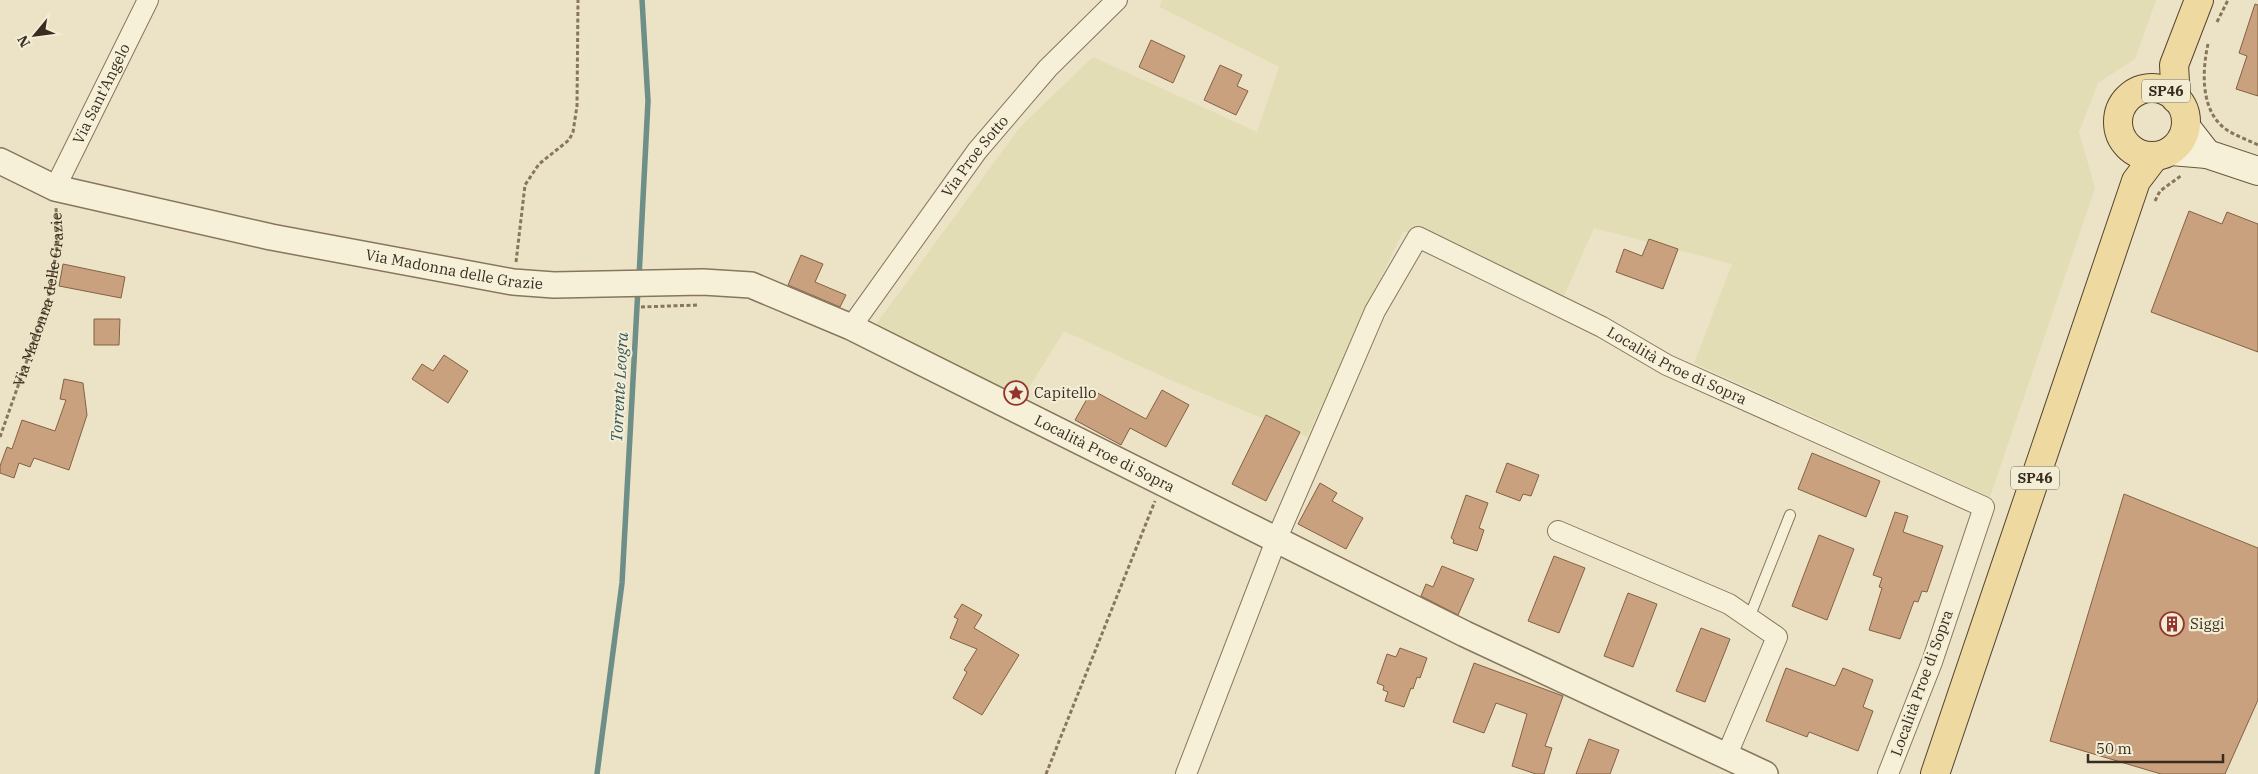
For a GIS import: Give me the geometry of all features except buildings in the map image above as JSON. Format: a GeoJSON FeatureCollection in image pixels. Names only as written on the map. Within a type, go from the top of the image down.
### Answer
{"type":"FeatureCollection","features":[{"type":"Feature","properties":{"kind":"main road","name":"SP46"},"geometry":{"type":"LineString","coordinates":[[2176,99],[2174,65],[2199,0]]}},
{"type":"Feature","properties":{"kind":"main road","name":"SP46"},"geometry":{"type":"LineString","coordinates":[[2136,181],[2127,145],[2118,126],[2121,108],[2132,95],[2147,89],[2174,65]]}},
{"type":"Feature","properties":{"kind":"main road","name":"SP46"},"geometry":{"type":"LineString","coordinates":[[1935,774],[2136,181],[2163,153],[2183,137],[2186,127],[2182,107],[2176,99],[2165,91],[2147,89]]}},
{"type":"Feature","properties":{"kind":"main road"},"geometry":{"type":"LineString","coordinates":[[2186,127],[2207,154]]}},
{"type":"Feature","properties":{"kind":"main road"},"geometry":{"type":"LineString","coordinates":[[2127,145],[2138,153],[2207,154],[2258,171]]}},
{"type":"Feature","properties":{"kind":"street","name":"Via Sant'Angelo"},"geometry":{"type":"LineString","coordinates":[[55,188],[148,0]]}},
{"type":"Feature","properties":{"kind":"street","name":"Via Proe Sotto"},"geometry":{"type":"LineString","coordinates":[[851,327],[977,150],[1048,68],[1117,0]]}},
{"type":"Feature","properties":{"kind":"street","name":"Via Madonna delle Grazie"},"geometry":{"type":"LineString","coordinates":[[0,161],[55,188],[271,237],[513,282],[554,285],[703,282],[752,285],[851,327]]}},
{"type":"Feature","properties":{"kind":"street","name":"Località Proe di Sopra"},"geometry":{"type":"LineString","coordinates":[[1186,774],[1277,538],[1375,311],[1418,237],[1602,327],[1667,365],[1984,507],[1932,662],[1888,774]]}},
{"type":"Feature","properties":{"kind":"street","name":"Località Proe di Sopra"},"geometry":{"type":"LineString","coordinates":[[851,327],[1078,442],[1277,538],[1465,634],[1764,774]]}},
{"type":"Feature","properties":{"kind":"street"},"geometry":{"type":"LineString","coordinates":[[1558,531],[1729,604],[1777,637],[1726,757]]}},
{"type":"Feature","properties":{"kind":"lane"},"geometry":{"type":"LineString","coordinates":[[1749,618],[1790,515]]}},
{"type":"Feature","properties":{"kind":"path"},"geometry":{"type":"LineString","coordinates":[[513,282],[525,185],[540,164],[569,140],[573,132],[576,106],[578,0]]}},
{"type":"Feature","properties":{"kind":"path"},"geometry":{"type":"LineString","coordinates":[[2213,29],[2228,0]]}},
{"type":"Feature","properties":{"kind":"path"},"geometry":{"type":"LineString","coordinates":[[2209,36],[2203,69],[2205,90],[2211,112],[2225,129],[2258,145]]}},
{"type":"Feature","properties":{"kind":"path","name":"Via Madonna delle Grazie"},"geometry":{"type":"LineString","coordinates":[[0,437],[48,301],[58,241],[55,188]]}},
{"type":"Feature","properties":{"kind":"path"},"geometry":{"type":"LineString","coordinates":[[1046,774],[1155,500]]}},
{"type":"Feature","properties":{"kind":"shaded area"},"geometry":{"type":"Polygon","coordinates":[[[1162,0],[2156,0],[2135,59],[2098,83],[2079,132],[2095,188],[1990,497],[1694,363],[1732,264],[1594,228],[1564,296],[1403,231],[1307,437],[1166,378],[1064,331],[1014,412],[874,327],[1020,127],[1093,57],[1257,132],[1279,67],[1159,7],[1162,0]]]}},
{"type":"Feature","properties":{"kind":"waterway","name":"Torrente Leogra"},"geometry":{"type":"LineString","coordinates":[[639,277],[648,101],[642,0]]}},
{"type":"Feature","properties":{"kind":"waterway","name":"Torrente Leogra"},"geometry":{"type":"LineString","coordinates":[[597,774],[622,583],[638,288]]}},
{"type":"Feature","properties":{"kind":"place","name":"Capitello"},"geometry":{"type":"Point","coordinates":[1016,393]}},
{"type":"Feature","properties":{"kind":"place","name":"Siggi"},"geometry":{"type":"Point","coordinates":[2172,624]}}]}
